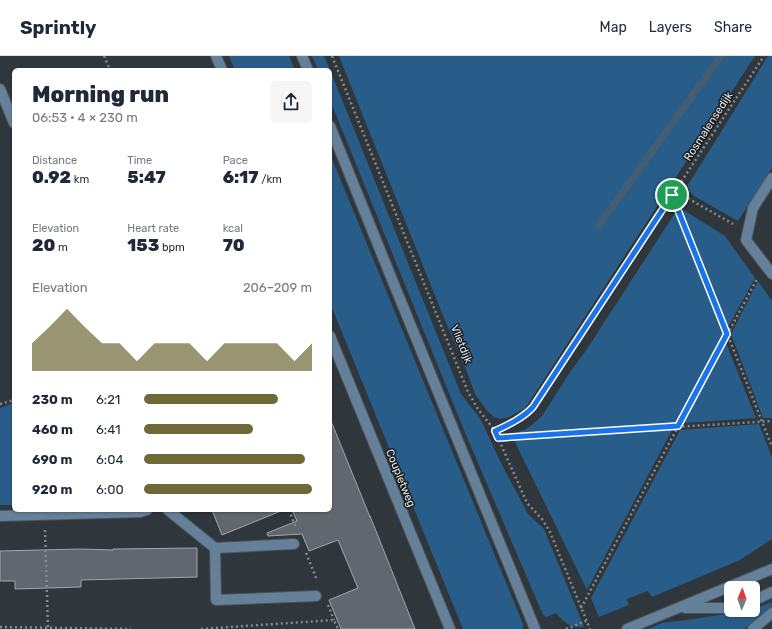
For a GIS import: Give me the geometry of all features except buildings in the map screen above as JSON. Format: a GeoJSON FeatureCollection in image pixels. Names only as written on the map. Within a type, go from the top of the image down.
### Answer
{"type":"FeatureCollection","features":[{"type":"Feature","properties":{"kind":"street"},"geometry":{"type":"LineString","coordinates":[[216,56],[221,68]]}},
{"type":"Feature","properties":{"kind":"street"},"geometry":{"type":"LineString","coordinates":[[302,56],[307,68]]}},
{"type":"Feature","properties":{"kind":"street"},"geometry":{"type":"LineString","coordinates":[[0,89],[12,118]]}},
{"type":"Feature","properties":{"kind":"street"},"geometry":{"type":"LineString","coordinates":[[332,131],[535,629]]}},
{"type":"Feature","properties":{"kind":"street"},"geometry":{"type":"LineString","coordinates":[[772,178],[753,208],[746,240],[772,274]]}},
{"type":"Feature","properties":{"kind":"street","name":"Coupletweg"},"geometry":{"type":"LineString","coordinates":[[332,341],[450,629]]}},
{"type":"Feature","properties":{"kind":"street"},"geometry":{"type":"LineString","coordinates":[[0,516],[140,512]]}},
{"type":"Feature","properties":{"kind":"street"},"geometry":{"type":"LineString","coordinates":[[170,512],[215,548],[294,544]]}},
{"type":"Feature","properties":{"kind":"street"},"geometry":{"type":"LineString","coordinates":[[215,548],[216,600],[320,597]]}},
{"type":"Feature","properties":{"kind":"street"},"geometry":{"type":"LineString","coordinates":[[627,629],[772,569]]}},
{"type":"Feature","properties":{"kind":"street"},"geometry":{"type":"LineString","coordinates":[[760,598],[772,592]]}},
{"type":"Feature","properties":{"kind":"street"},"geometry":{"type":"LineString","coordinates":[[679,608],[724,608]]}},
{"type":"Feature","properties":{"kind":"street"},"geometry":{"type":"LineString","coordinates":[[753,629],[772,613]]}},
{"type":"Feature","properties":{"kind":"path"},"geometry":{"type":"LineString","coordinates":[[104,56],[109,68]]}},
{"type":"Feature","properties":{"kind":"path","name":"Vlietdijk"},"geometry":{"type":"LineString","coordinates":[[332,56],[468,392],[478,409],[495,431],[528,503],[550,532],[590,629]]}},
{"type":"Feature","properties":{"kind":"path","name":"Rosmalensedijk"},"geometry":{"type":"LineString","coordinates":[[495,431],[528,413],[533,407],[764,56]]}},
{"type":"Feature","properties":{"kind":"path"},"geometry":{"type":"LineString","coordinates":[[675,191],[733,224],[746,240]]}},
{"type":"Feature","properties":{"kind":"path"},"geometry":{"type":"LineString","coordinates":[[672,195],[772,447]]}},
{"type":"Feature","properties":{"kind":"path"},"geometry":{"type":"LineString","coordinates":[[581,608],[756,279],[765,265]]}},
{"type":"Feature","properties":{"kind":"path"},"geometry":{"type":"LineString","coordinates":[[0,404],[12,401]]}},
{"type":"Feature","properties":{"kind":"path"},"geometry":{"type":"LineString","coordinates":[[498,438],[772,421]]}},
{"type":"Feature","properties":{"kind":"path"},"geometry":{"type":"LineString","coordinates":[[290,512],[299,534]]}},
{"type":"Feature","properties":{"kind":"path"},"geometry":{"type":"LineString","coordinates":[[45,514],[48,629]]}},
{"type":"Feature","properties":{"kind":"path"},"geometry":{"type":"LineString","coordinates":[[304,547],[319,584]]}},
{"type":"Feature","properties":{"kind":"path"},"geometry":{"type":"LineString","coordinates":[[320,597],[338,629]]}},
{"type":"Feature","properties":{"kind":"path"},"geometry":{"type":"LineString","coordinates":[[201,629],[334,620]]}},
{"type":"Feature","properties":{"kind":"path"},"geometry":{"type":"LineString","coordinates":[[566,629],[586,621]]}},
{"type":"Feature","properties":{"kind":"path"},"geometry":{"type":"LineString","coordinates":[[0,627],[48,629],[131,629]]}},
{"type":"Feature","properties":{"kind":"shaded area"},"geometry":{"type":"Polygon","coordinates":[[[229,56],[289,56],[294,68],[234,68],[229,56]]]}},
{"type":"Feature","properties":{"kind":"shaded area"},"geometry":{"type":"Polygon","coordinates":[[[312,56],[324,56],[329,68],[317,68],[312,56]]]}},
{"type":"Feature","properties":{"kind":"shaded area"},"geometry":{"type":"Polygon","coordinates":[[[339,56],[755,56],[528,404],[524,409],[509,417],[500,419],[494,417],[487,411],[475,394],[339,56]]]}},
{"type":"Feature","properties":{"kind":"shaded area"},"geometry":{"type":"Polygon","coordinates":[[[768,56],[772,56],[772,168],[738,221],[694,196],[689,191],[688,185],[768,56]]]}},
{"type":"Feature","properties":{"kind":"shaded area"},"geometry":{"type":"Polygon","coordinates":[[[332,75],[461,394],[481,420],[501,463],[528,514],[544,529],[584,627],[568,624],[556,613],[546,617],[543,615],[466,435],[332,105],[332,75]]]}},
{"type":"Feature","properties":{"kind":"shaded area"},"geometry":{"type":"Polygon","coordinates":[[[332,159],[523,624],[523,629],[463,629],[332,308],[332,159]]]}},
{"type":"Feature","properties":{"kind":"shaded area"},"geometry":{"type":"Polygon","coordinates":[[[682,209],[725,236],[755,278],[728,327],[682,209]]]}},
{"type":"Feature","properties":{"kind":"shaded area"},"geometry":{"type":"Polygon","coordinates":[[[675,213],[724,335],[676,424],[515,434],[526,429],[542,416],[675,213]]]}},
{"type":"Feature","properties":{"kind":"shaded area"},"geometry":{"type":"Polygon","coordinates":[[[758,281],[772,301],[772,418],[763,418],[731,334],[758,281]]]}},
{"type":"Feature","properties":{"kind":"shaded area"},"geometry":{"type":"Polygon","coordinates":[[[726,343],[756,418],[684,423],[726,343]]]}},
{"type":"Feature","properties":{"kind":"shaded area"},"geometry":{"type":"Polygon","coordinates":[[[12,404],[12,505],[0,505],[0,408],[12,404]]]}},
{"type":"Feature","properties":{"kind":"shaded area"},"geometry":{"type":"Polygon","coordinates":[[[759,424],[772,458],[772,539],[740,560],[652,597],[648,591],[627,599],[629,605],[599,617],[591,598],[680,430],[759,424]]]}},
{"type":"Feature","properties":{"kind":"shaded area"},"geometry":{"type":"Polygon","coordinates":[[[672,430],[587,590],[514,440],[672,430]]]}},
{"type":"Feature","properties":{"kind":"shaded area"},"geometry":{"type":"Polygon","coordinates":[[[772,602],[772,608],[760,617],[760,606],[772,602]]]}},
{"type":"Feature","properties":{"kind":"shaded area"},"geometry":{"type":"Polygon","coordinates":[[[724,614],[724,617],[760,617],[744,629],[648,629],[662,623],[724,614]]]}},
{"type":"Feature","properties":{"kind":"waterway"},"geometry":{"type":"LineString","coordinates":[[599,225],[721,56]]}},
{"type":"Feature","properties":{"kind":"route"},"geometry":{"type":"LineString","coordinates":[[672,195],[727,334],[678,426],[498,438],[495,431],[528,413],[533,407],[672,195]]}}]}
